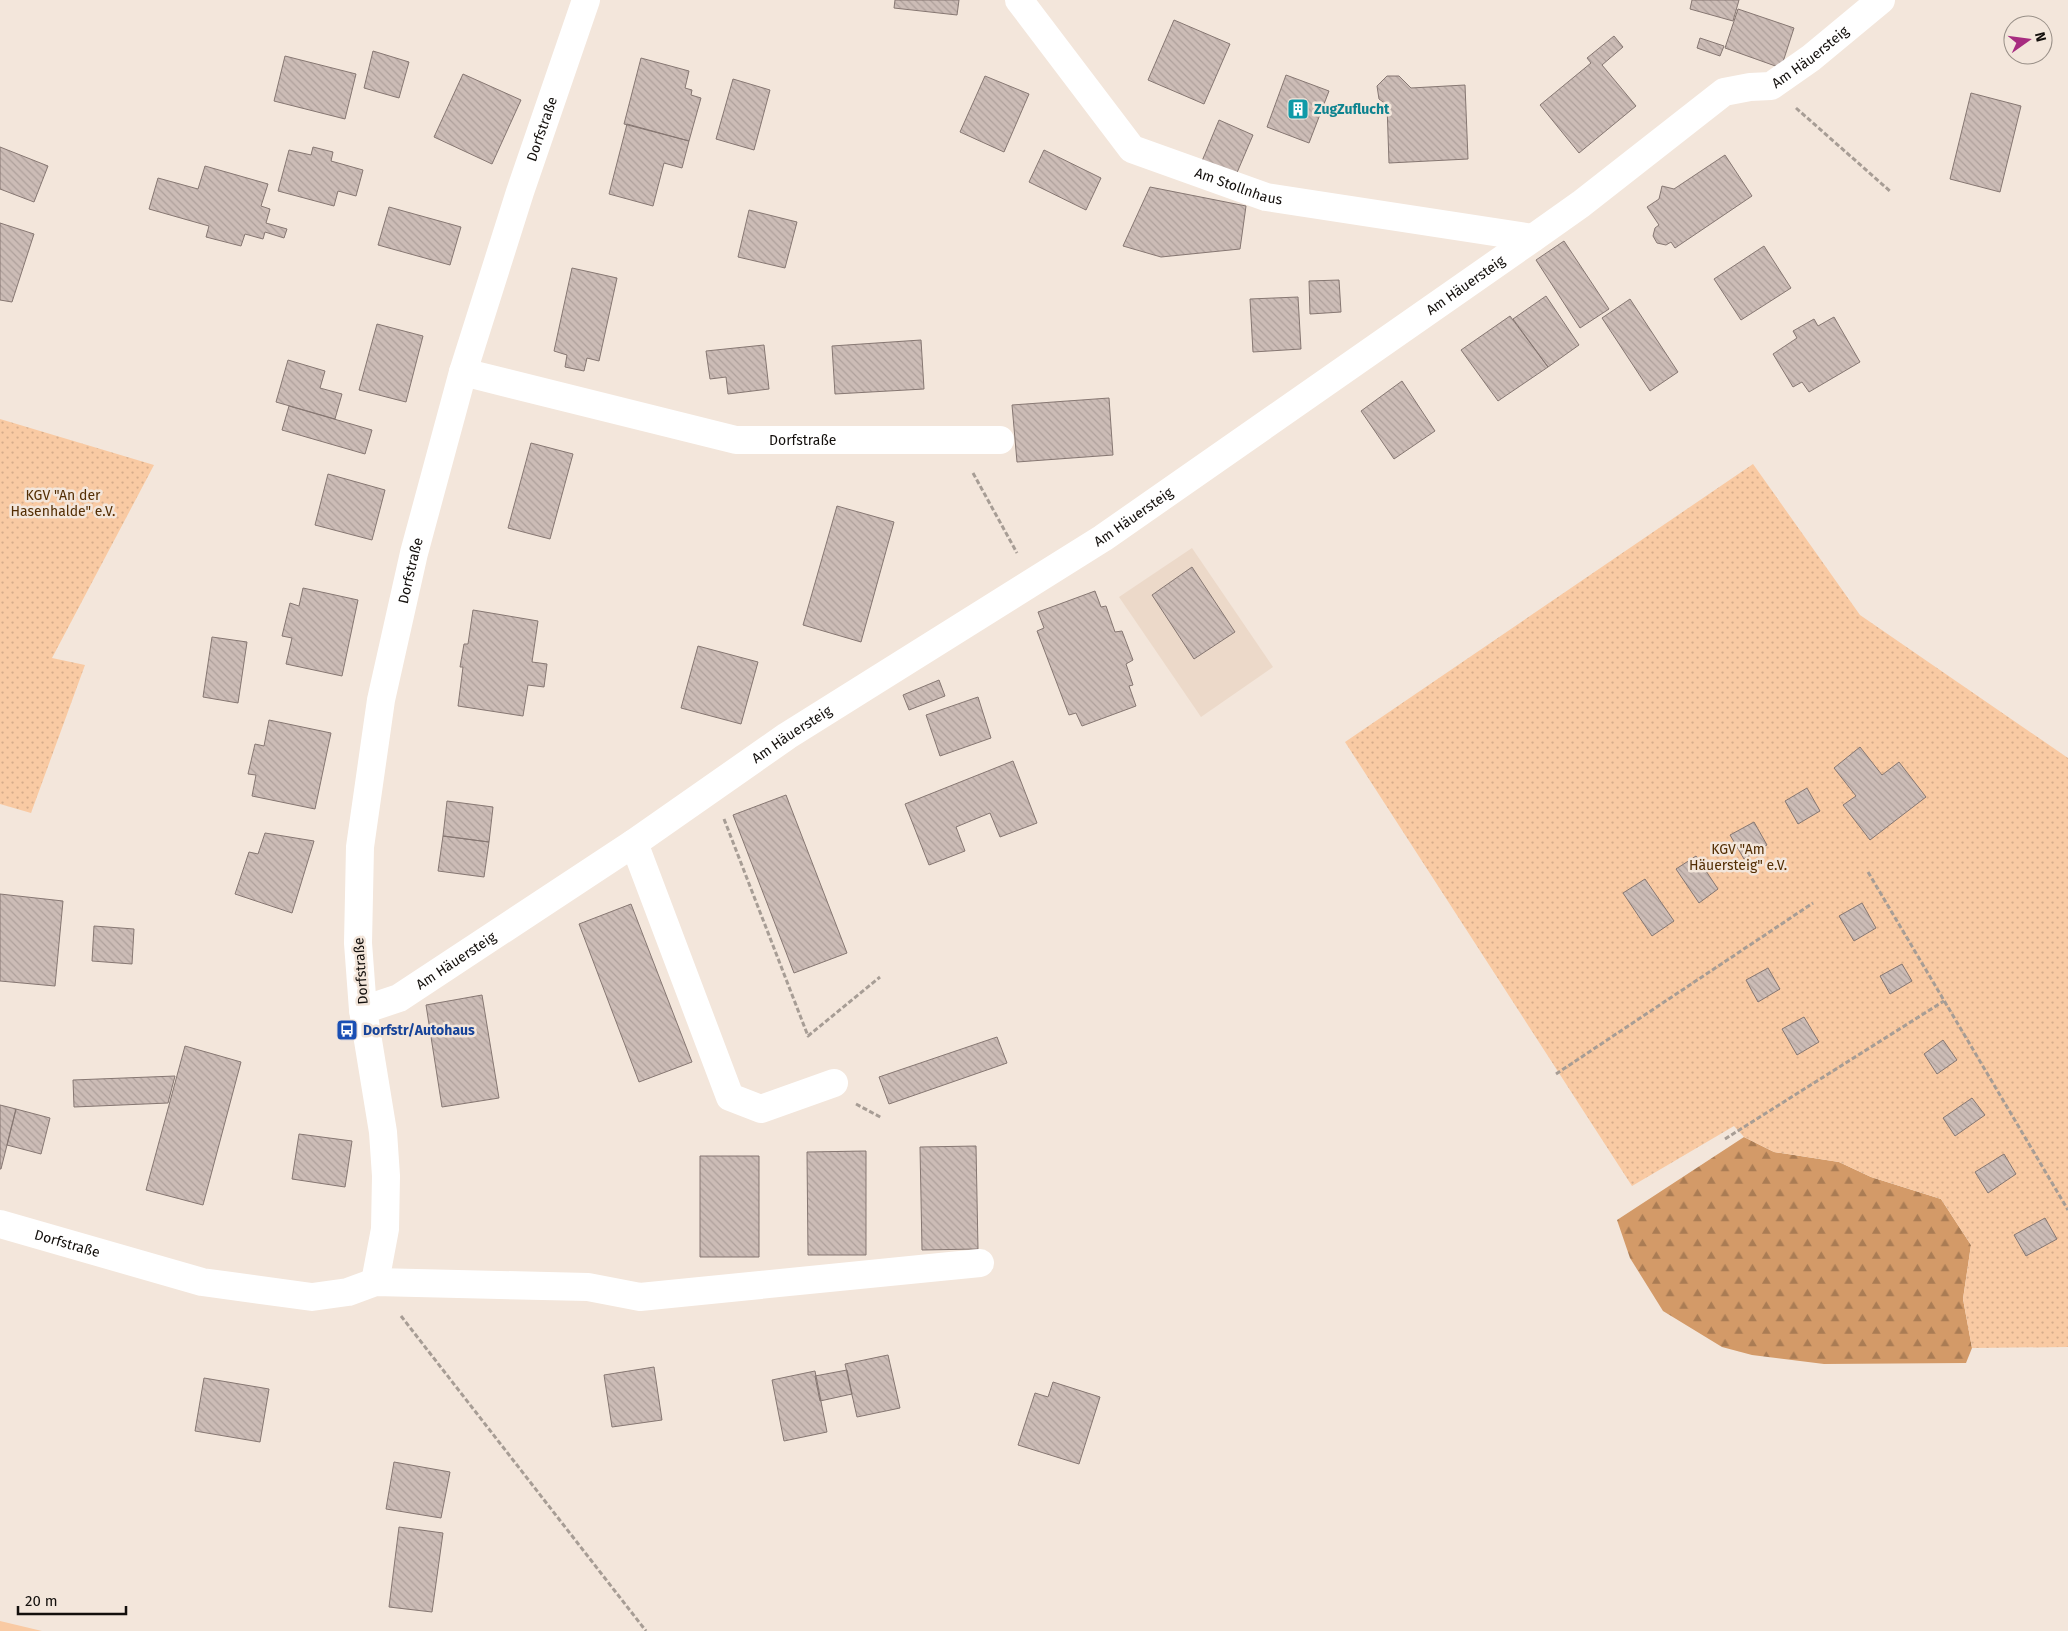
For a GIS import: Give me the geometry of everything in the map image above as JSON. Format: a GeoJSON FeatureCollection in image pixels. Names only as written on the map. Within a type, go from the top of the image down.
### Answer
{"type":"FeatureCollection","features":[{"type":"Feature","properties":{"kind":"street","name":"Dorfstraße"},"geometry":{"type":"LineString","coordinates":[[0,1224],[202,1282],[312,1297],[348,1292],[375,1282],[385,1229],[386,1176],[383,1132],[364,1010],[358,943],[360,848],[381,700],[414,553],[463,372],[520,192],[586,0]]}},
{"type":"Feature","properties":{"kind":"street","name":"Am Stollnhaus"},"geometry":{"type":"LineString","coordinates":[[1020,0],[1132,149],[1266,197],[1534,238]]}},
{"type":"Feature","properties":{"kind":"street","name":"Am Häuersteig"},"geometry":{"type":"LineString","coordinates":[[364,1010],[399,998],[634,843],[787,736],[1103,538],[1748,89],[1811,58],[1881,0]]}},
{"type":"Feature","properties":{"kind":"street","name":"Dorfstraße"},"geometry":{"type":"LineString","coordinates":[[463,372],[736,440],[1000,440]]}},
{"type":"Feature","properties":{"kind":"street"},"geometry":{"type":"LineString","coordinates":[[634,843],[730,1097],[761,1109],[841,1091]]}},
{"type":"Feature","properties":{"kind":"street"},"geometry":{"type":"LineString","coordinates":[[375,1282],[588,1287],[640,1297],[980,1263]]}},
{"type":"Feature","properties":{"kind":"path"},"geometry":{"type":"LineString","coordinates":[[1748,89],[1891,192]]}},
{"type":"Feature","properties":{"kind":"path"},"geometry":{"type":"LineString","coordinates":[[955,440],[1033,582]]}},
{"type":"Feature","properties":{"kind":"path"},"geometry":{"type":"LineString","coordinates":[[712,788],[808,1036],[880,977]]}},
{"type":"Feature","properties":{"kind":"path"},"geometry":{"type":"LineString","coordinates":[[1868,872],[2068,1210]]}},
{"type":"Feature","properties":{"kind":"path"},"geometry":{"type":"LineString","coordinates":[[1556,1074],[1813,903]]}},
{"type":"Feature","properties":{"kind":"path"},"geometry":{"type":"LineString","coordinates":[[1725,1139],[1944,1001]]}},
{"type":"Feature","properties":{"kind":"path"},"geometry":{"type":"LineString","coordinates":[[841,1091],[882,1118]]}},
{"type":"Feature","properties":{"kind":"path"},"geometry":{"type":"LineString","coordinates":[[375,1282],[646,1631]]}},
{"type":"Feature","properties":{"kind":"shaded area"},"geometry":{"type":"Polygon","coordinates":[[[1192,548],[1273,667],[1201,717],[1119,597],[1192,548]]]}},
{"type":"Feature","properties":{"kind":"green space","name":"KGV \"An der Hasenhalde\" e.V."},"geometry":{"type":"Polygon","coordinates":[[[0,419],[154,465],[52,658],[85,665],[31,813],[0,804],[0,419]]]}},
{"type":"Feature","properties":{"kind":"green space","name":"KGV \"Am Häuersteig\" e.V."},"geometry":{"type":"Polygon","coordinates":[[[1753,464],[1860,615],[2068,758],[2068,1347],[1972,1348],[1963,1299],[1971,1245],[1941,1199],[1871,1177],[1839,1162],[1774,1152],[1744,1137],[1734,1126],[1632,1186],[1345,742],[1753,464]]]}},
{"type":"Feature","properties":{"kind":"green space"},"geometry":{"type":"Polygon","coordinates":[[[1744,1137],[1774,1152],[1839,1162],[1871,1177],[1941,1199],[1971,1245],[1963,1299],[1972,1348],[1966,1363],[1824,1364],[1752,1355],[1722,1347],[1663,1311],[1630,1258],[1617,1220],[1744,1137]]]}},
{"type":"Feature","properties":{"kind":"green space"},"geometry":{"type":"Polygon","coordinates":[[[0,1621],[42,1631],[0,1631],[0,1621]]]}},
{"type":"Feature","properties":{"kind":"building"},"geometry":{"type":"Polygon","coordinates":[[[895,0],[959,0],[957,15],[894,8],[895,0]]]}},
{"type":"Feature","properties":{"kind":"building"},"geometry":{"type":"Polygon","coordinates":[[[1692,0],[1739,0],[1733,21],[1690,9],[1692,0]]]}},
{"type":"Feature","properties":{"kind":"building"},"geometry":{"type":"Polygon","coordinates":[[[1738,9],[1794,28],[1781,68],[1725,48],[1738,9]]]}},
{"type":"Feature","properties":{"kind":"building"},"geometry":{"type":"Polygon","coordinates":[[[1174,20],[1230,44],[1204,104],[1148,80],[1174,20]]]}},
{"type":"Feature","properties":{"kind":"building"},"geometry":{"type":"Polygon","coordinates":[[[1614,36],[1623,47],[1602,65],[1636,106],[1579,153],[1540,105],[1591,63],[1587,58],[1614,36]]]}},
{"type":"Feature","properties":{"kind":"building"},"geometry":{"type":"Polygon","coordinates":[[[1700,38],[1724,46],[1720,56],[1697,48],[1700,38]]]}},
{"type":"Feature","properties":{"kind":"building"},"geometry":{"type":"Polygon","coordinates":[[[373,51],[409,62],[399,98],[364,88],[373,51]]]}},
{"type":"Feature","properties":{"kind":"building"},"geometry":{"type":"Polygon","coordinates":[[[285,56],[356,74],[345,119],[274,101],[285,56]]]}},
{"type":"Feature","properties":{"kind":"building"},"geometry":{"type":"Polygon","coordinates":[[[641,58],[689,71],[685,88],[692,90],[691,95],[701,98],[689,141],[624,124],[641,58]]]}},
{"type":"Feature","properties":{"kind":"building"},"geometry":{"type":"Polygon","coordinates":[[[463,74],[521,100],[492,164],[434,137],[463,74]]]}},
{"type":"Feature","properties":{"kind":"building","name":"ZugZuflucht"},"geometry":{"type":"Polygon","coordinates":[[[1286,75],[1329,91],[1309,143],[1267,127],[1286,75]]]}},
{"type":"Feature","properties":{"kind":"building"},"geometry":{"type":"Polygon","coordinates":[[[985,76],[1029,94],[1004,152],[960,132],[985,76]]]}},
{"type":"Feature","properties":{"kind":"building"},"geometry":{"type":"Polygon","coordinates":[[[1387,76],[1399,76],[1411,88],[1465,85],[1468,159],[1389,163],[1387,105],[1379,99],[1377,86],[1387,76]]]}},
{"type":"Feature","properties":{"kind":"building"},"geometry":{"type":"Polygon","coordinates":[[[733,79],[770,90],[754,150],[716,139],[733,79]]]}},
{"type":"Feature","properties":{"kind":"building"},"geometry":{"type":"Polygon","coordinates":[[[1971,93],[2021,106],[2000,192],[1950,179],[1971,93]]]}},
{"type":"Feature","properties":{"kind":"building"},"geometry":{"type":"Polygon","coordinates":[[[1219,120],[1253,135],[1236,175],[1202,161],[1219,120]]]}},
{"type":"Feature","properties":{"kind":"building"},"geometry":{"type":"Polygon","coordinates":[[[627,124],[689,141],[682,168],[664,163],[653,206],[609,194],[627,124]]]}},
{"type":"Feature","properties":{"kind":"building"},"geometry":{"type":"Polygon","coordinates":[[[0,147],[48,166],[34,202],[0,189],[0,147]]]}},
{"type":"Feature","properties":{"kind":"building"},"geometry":{"type":"Polygon","coordinates":[[[313,147],[333,152],[331,161],[363,170],[356,196],[338,191],[334,206],[278,191],[289,150],[311,155],[313,147]]]}},
{"type":"Feature","properties":{"kind":"building"},"geometry":{"type":"Polygon","coordinates":[[[1044,150],[1101,178],[1086,210],[1029,182],[1044,150]]]}},
{"type":"Feature","properties":{"kind":"building"},"geometry":{"type":"Polygon","coordinates":[[[1725,155],[1752,196],[1675,248],[1671,242],[1666,245],[1657,243],[1653,236],[1655,228],[1659,225],[1647,207],[1659,199],[1662,186],[1674,189],[1725,155]]]}},
{"type":"Feature","properties":{"kind":"building"},"geometry":{"type":"Polygon","coordinates":[[[205,166],[268,184],[261,206],[270,209],[266,223],[287,229],[284,238],[265,232],[263,239],[245,234],[241,246],[206,237],[209,226],[149,209],[158,178],[198,189],[205,166]]]}},
{"type":"Feature","properties":{"kind":"building"},"geometry":{"type":"Polygon","coordinates":[[[1150,187],[1246,206],[1240,249],[1161,257],[1123,246],[1150,187]]]}},
{"type":"Feature","properties":{"kind":"building"},"geometry":{"type":"Polygon","coordinates":[[[389,207],[461,227],[450,265],[378,245],[389,207]]]}},
{"type":"Feature","properties":{"kind":"building"},"geometry":{"type":"Polygon","coordinates":[[[749,210],[797,222],[785,268],[738,257],[749,210]]]}},
{"type":"Feature","properties":{"kind":"building"},"geometry":{"type":"Polygon","coordinates":[[[0,223],[34,234],[12,302],[0,300],[0,223]]]}},
{"type":"Feature","properties":{"kind":"building"},"geometry":{"type":"Polygon","coordinates":[[[1564,241],[1609,309],[1580,328],[1536,260],[1564,241]]]}},
{"type":"Feature","properties":{"kind":"building"},"geometry":{"type":"Polygon","coordinates":[[[1764,246],[1791,288],[1741,320],[1714,279],[1764,246]]]}},
{"type":"Feature","properties":{"kind":"building"},"geometry":{"type":"Polygon","coordinates":[[[572,268],[617,278],[599,361],[587,358],[584,371],[565,367],[567,355],[554,351],[572,268]]]}},
{"type":"Feature","properties":{"kind":"building"},"geometry":{"type":"Polygon","coordinates":[[[1339,280],[1341,312],[1310,314],[1309,281],[1339,280]]]}},
{"type":"Feature","properties":{"kind":"building"},"geometry":{"type":"Polygon","coordinates":[[[1546,296],[1579,345],[1548,367],[1513,319],[1546,296]]]}},
{"type":"Feature","properties":{"kind":"building"},"geometry":{"type":"Polygon","coordinates":[[[1298,297],[1301,349],[1253,352],[1250,299],[1298,297]]]}},
{"type":"Feature","properties":{"kind":"building"},"geometry":{"type":"Polygon","coordinates":[[[1630,299],[1678,372],[1650,391],[1602,318],[1630,299]]]}},
{"type":"Feature","properties":{"kind":"building"},"geometry":{"type":"Polygon","coordinates":[[[1510,316],[1548,367],[1498,401],[1461,350],[1510,316]]]}},
{"type":"Feature","properties":{"kind":"building"},"geometry":{"type":"Polygon","coordinates":[[[1834,317],[1860,362],[1809,392],[1802,382],[1793,387],[1773,354],[1797,338],[1793,331],[1814,319],[1818,326],[1834,317]]]}},
{"type":"Feature","properties":{"kind":"building"},"geometry":{"type":"Polygon","coordinates":[[[377,324],[423,336],[406,402],[359,390],[377,324]]]}},
{"type":"Feature","properties":{"kind":"building"},"geometry":{"type":"Polygon","coordinates":[[[921,340],[924,389],[835,394],[832,346],[921,340]]]}},
{"type":"Feature","properties":{"kind":"building"},"geometry":{"type":"Polygon","coordinates":[[[764,345],[769,389],[728,394],[726,377],[710,379],[706,351],[764,345]]]}},
{"type":"Feature","properties":{"kind":"building"},"geometry":{"type":"Polygon","coordinates":[[[288,360],[325,371],[320,388],[342,394],[335,419],[276,402],[288,360]]]}},
{"type":"Feature","properties":{"kind":"building"},"geometry":{"type":"Polygon","coordinates":[[[1402,381],[1435,431],[1394,459],[1361,411],[1402,381]]]}},
{"type":"Feature","properties":{"kind":"building"},"geometry":{"type":"Polygon","coordinates":[[[1109,398],[1113,455],[1017,462],[1012,405],[1109,398]]]}},
{"type":"Feature","properties":{"kind":"building"},"geometry":{"type":"Polygon","coordinates":[[[289,406],[372,430],[365,454],[282,430],[289,406]]]}},
{"type":"Feature","properties":{"kind":"building"},"geometry":{"type":"Polygon","coordinates":[[[531,443],[573,454],[550,539],[508,528],[531,443]]]}},
{"type":"Feature","properties":{"kind":"building"},"geometry":{"type":"Polygon","coordinates":[[[328,474],[385,490],[372,540],[315,525],[328,474]]]}},
{"type":"Feature","properties":{"kind":"building"},"geometry":{"type":"Polygon","coordinates":[[[837,506],[894,522],[861,642],[803,625],[837,506]]]}},
{"type":"Feature","properties":{"kind":"building"},"geometry":{"type":"Polygon","coordinates":[[[1192,567],[1235,632],[1194,659],[1152,595],[1192,567]]]}},
{"type":"Feature","properties":{"kind":"building"},"geometry":{"type":"Polygon","coordinates":[[[303,588],[358,600],[342,676],[286,664],[292,638],[282,636],[290,603],[299,606],[303,588]]]}},
{"type":"Feature","properties":{"kind":"building"},"geometry":{"type":"Polygon","coordinates":[[[1095,591],[1101,607],[1106,606],[1115,632],[1122,631],[1133,660],[1126,664],[1133,685],[1129,686],[1136,706],[1082,726],[1076,713],[1069,715],[1037,631],[1044,628],[1038,612],[1095,591]]]}},
{"type":"Feature","properties":{"kind":"building"},"geometry":{"type":"Polygon","coordinates":[[[473,610],[538,621],[532,662],[547,664],[544,687],[528,685],[523,716],[458,706],[463,667],[460,667],[464,644],[468,644],[473,610]]]}},
{"type":"Feature","properties":{"kind":"building"},"geometry":{"type":"Polygon","coordinates":[[[212,637],[247,642],[238,703],[203,697],[212,637]]]}},
{"type":"Feature","properties":{"kind":"building"},"geometry":{"type":"Polygon","coordinates":[[[698,646],[758,662],[741,724],[681,708],[698,646]]]}},
{"type":"Feature","properties":{"kind":"building"},"geometry":{"type":"Polygon","coordinates":[[[939,680],[945,696],[909,710],[903,695],[939,680]]]}},
{"type":"Feature","properties":{"kind":"building"},"geometry":{"type":"Polygon","coordinates":[[[978,697],[991,738],[940,756],[926,715],[978,697]]]}},
{"type":"Feature","properties":{"kind":"building"},"geometry":{"type":"Polygon","coordinates":[[[269,720],[331,733],[315,809],[252,796],[256,775],[248,774],[255,744],[264,746],[269,720]]]}},
{"type":"Feature","properties":{"kind":"building"},"geometry":{"type":"Polygon","coordinates":[[[1860,747],[1882,775],[1899,762],[1926,797],[1870,840],[1843,805],[1856,796],[1834,768],[1860,747]]]}},
{"type":"Feature","properties":{"kind":"building"},"geometry":{"type":"Polygon","coordinates":[[[1013,761],[1037,823],[1000,837],[990,813],[956,827],[965,851],[929,865],[905,804],[1013,761]]]}},
{"type":"Feature","properties":{"kind":"building"},"geometry":{"type":"Polygon","coordinates":[[[1807,788],[1820,811],[1798,824],[1785,801],[1807,788]]]}},
{"type":"Feature","properties":{"kind":"building"},"geometry":{"type":"Polygon","coordinates":[[[786,795],[847,953],[794,973],[733,815],[786,795]]]}},
{"type":"Feature","properties":{"kind":"building"},"geometry":{"type":"Polygon","coordinates":[[[447,801],[493,807],[489,842],[443,836],[447,801]]]}},
{"type":"Feature","properties":{"kind":"building"},"geometry":{"type":"Polygon","coordinates":[[[1754,822],[1767,845],[1744,859],[1730,835],[1754,822]]]}},
{"type":"Feature","properties":{"kind":"building"},"geometry":{"type":"Polygon","coordinates":[[[265,833],[314,841],[292,913],[235,894],[249,852],[258,854],[265,833]]]}},
{"type":"Feature","properties":{"kind":"building"},"geometry":{"type":"Polygon","coordinates":[[[443,836],[489,842],[484,877],[438,871],[443,836]]]}},
{"type":"Feature","properties":{"kind":"building"},"geometry":{"type":"Polygon","coordinates":[[[1696,856],[1718,889],[1699,903],[1676,869],[1696,856]]]}},
{"type":"Feature","properties":{"kind":"building"},"geometry":{"type":"Polygon","coordinates":[[[1645,879],[1674,921],[1652,936],[1623,893],[1645,879]]]}},
{"type":"Feature","properties":{"kind":"building"},"geometry":{"type":"Polygon","coordinates":[[[0,894],[63,901],[55,986],[0,981],[0,894]]]}},
{"type":"Feature","properties":{"kind":"building"},"geometry":{"type":"Polygon","coordinates":[[[1862,903],[1876,928],[1854,941],[1839,916],[1862,903]]]}},
{"type":"Feature","properties":{"kind":"building"},"geometry":{"type":"Polygon","coordinates":[[[631,904],[692,1062],[639,1082],[579,924],[631,904]]]}},
{"type":"Feature","properties":{"kind":"building"},"geometry":{"type":"Polygon","coordinates":[[[94,926],[134,929],[132,964],[92,961],[94,926]]]}},
{"type":"Feature","properties":{"kind":"building"},"geometry":{"type":"Polygon","coordinates":[[[1902,964],[1912,981],[1890,994],[1880,976],[1902,964]]]}},
{"type":"Feature","properties":{"kind":"building"},"geometry":{"type":"Polygon","coordinates":[[[1768,968],[1780,989],[1758,1002],[1746,980],[1768,968]]]}},
{"type":"Feature","properties":{"kind":"building"},"geometry":{"type":"Polygon","coordinates":[[[482,995],[499,1098],[442,1107],[426,1005],[482,995]]]}},
{"type":"Feature","properties":{"kind":"building"},"geometry":{"type":"Polygon","coordinates":[[[1804,1017],[1819,1042],[1797,1055],[1782,1029],[1804,1017]]]}},
{"type":"Feature","properties":{"kind":"building"},"geometry":{"type":"Polygon","coordinates":[[[997,1037],[1007,1063],[889,1104],[879,1077],[997,1037]]]}},
{"type":"Feature","properties":{"kind":"building"},"geometry":{"type":"Polygon","coordinates":[[[1943,1040],[1957,1060],[1937,1074],[1924,1054],[1943,1040]]]}},
{"type":"Feature","properties":{"kind":"building"},"geometry":{"type":"Polygon","coordinates":[[[185,1046],[241,1062],[203,1205],[146,1190],[185,1046]]]}},
{"type":"Feature","properties":{"kind":"building"},"geometry":{"type":"Polygon","coordinates":[[[175,1076],[168,1103],[74,1107],[73,1080],[175,1076]]]}},
{"type":"Feature","properties":{"kind":"building"},"geometry":{"type":"Polygon","coordinates":[[[1972,1098],[1985,1115],[1955,1136],[1943,1118],[1972,1098]]]}},
{"type":"Feature","properties":{"kind":"building"},"geometry":{"type":"Polygon","coordinates":[[[0,1105],[16,1109],[1,1169],[0,1169],[0,1105]]]}},
{"type":"Feature","properties":{"kind":"building"},"geometry":{"type":"Polygon","coordinates":[[[16,1109],[50,1118],[41,1154],[7,1145],[16,1109]]]}},
{"type":"Feature","properties":{"kind":"building"},"geometry":{"type":"Polygon","coordinates":[[[299,1134],[352,1141],[345,1187],[292,1179],[299,1134]]]}},
{"type":"Feature","properties":{"kind":"building"},"geometry":{"type":"Polygon","coordinates":[[[976,1146],[978,1249],[922,1250],[920,1147],[976,1146]]]}},
{"type":"Feature","properties":{"kind":"building"},"geometry":{"type":"Polygon","coordinates":[[[866,1151],[866,1255],[808,1255],[807,1152],[866,1151]]]}},
{"type":"Feature","properties":{"kind":"building"},"geometry":{"type":"Polygon","coordinates":[[[2004,1154],[2016,1174],[1988,1193],[1975,1172],[2004,1154]]]}},
{"type":"Feature","properties":{"kind":"building"},"geometry":{"type":"Polygon","coordinates":[[[700,1156],[759,1156],[759,1257],[700,1257],[700,1156]]]}},
{"type":"Feature","properties":{"kind":"building"},"geometry":{"type":"Polygon","coordinates":[[[2045,1218],[2057,1239],[2026,1256],[2014,1235],[2045,1218]]]}},
{"type":"Feature","properties":{"kind":"building"},"geometry":{"type":"Polygon","coordinates":[[[888,1355],[900,1408],[857,1417],[845,1364],[888,1355]]]}},
{"type":"Feature","properties":{"kind":"building"},"geometry":{"type":"Polygon","coordinates":[[[654,1367],[662,1420],[612,1427],[604,1375],[654,1367]]]}},
{"type":"Feature","properties":{"kind":"building"},"geometry":{"type":"Polygon","coordinates":[[[847,1370],[852,1394],[820,1401],[815,1376],[847,1370]]]}},
{"type":"Feature","properties":{"kind":"building"},"geometry":{"type":"Polygon","coordinates":[[[815,1371],[827,1432],[784,1441],[772,1380],[815,1371]]]}},
{"type":"Feature","properties":{"kind":"building"},"geometry":{"type":"Polygon","coordinates":[[[204,1378],[269,1389],[260,1442],[195,1431],[204,1378]]]}},
{"type":"Feature","properties":{"kind":"building"},"geometry":{"type":"Polygon","coordinates":[[[1053,1382],[1100,1397],[1079,1464],[1018,1445],[1035,1393],[1048,1397],[1053,1382]]]}},
{"type":"Feature","properties":{"kind":"building"},"geometry":{"type":"Polygon","coordinates":[[[394,1462],[450,1472],[441,1518],[386,1509],[394,1462]]]}},
{"type":"Feature","properties":{"kind":"building"},"geometry":{"type":"Polygon","coordinates":[[[399,1527],[443,1533],[432,1612],[389,1607],[399,1527]]]}},
{"type":"Feature","properties":{"kind":"place","name":"ZugZuflucht"},"geometry":{"type":"Point","coordinates":[1298,109]}},
{"type":"Feature","properties":{"kind":"place","name":"Dorfstr/Autohaus"},"geometry":{"type":"Point","coordinates":[347,1030]}}]}
